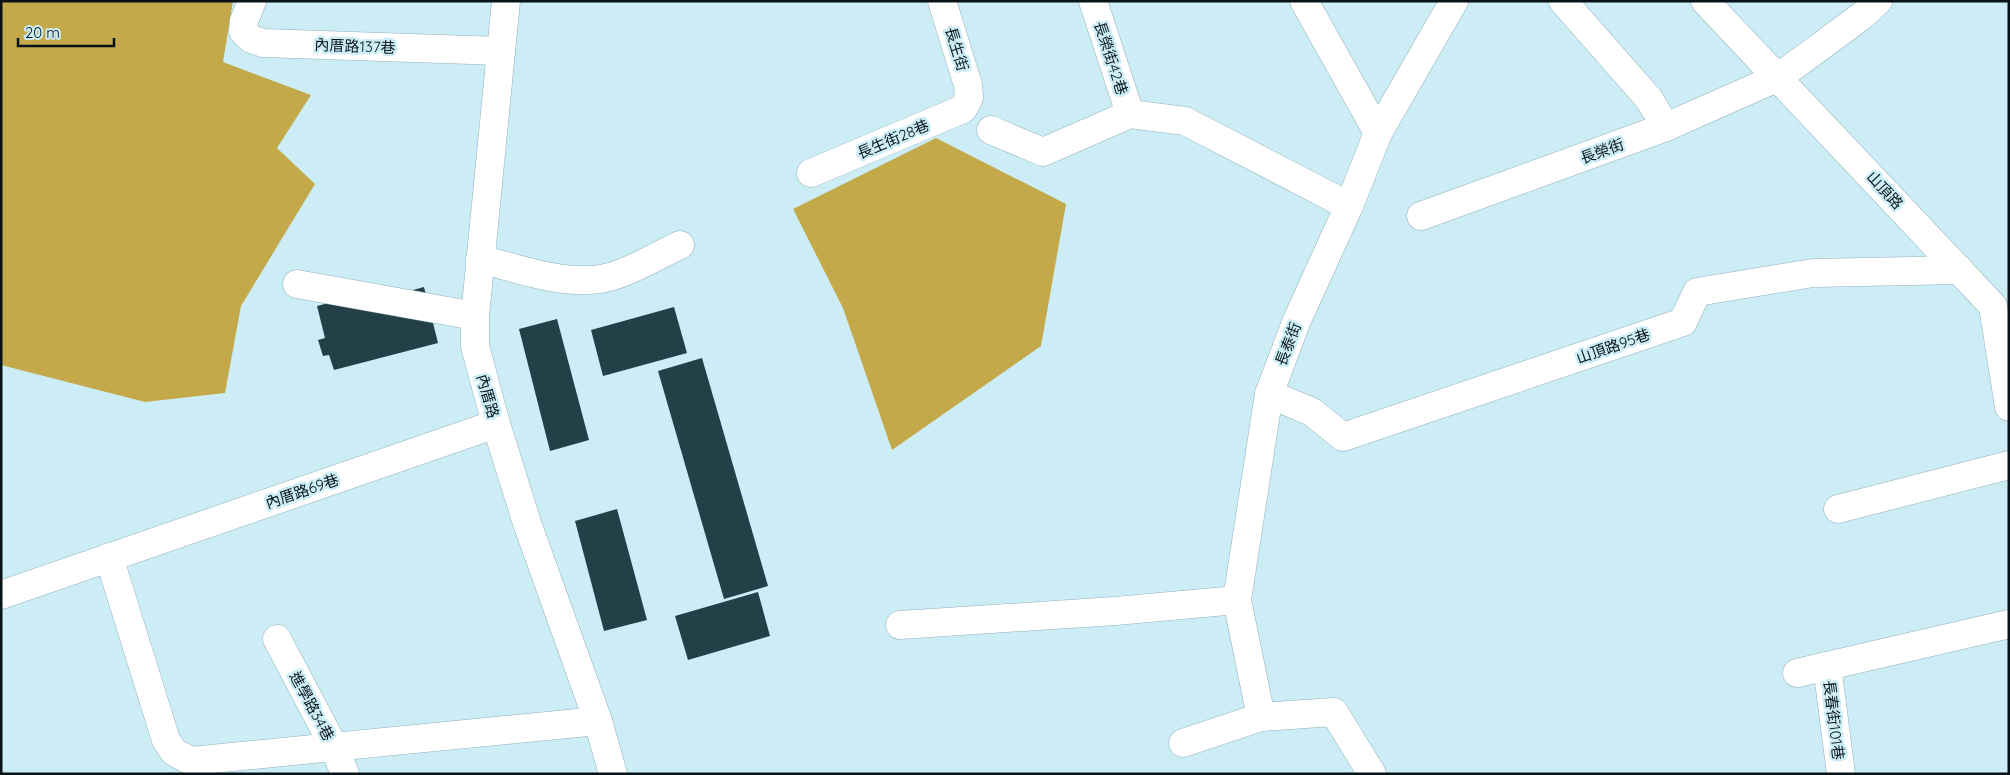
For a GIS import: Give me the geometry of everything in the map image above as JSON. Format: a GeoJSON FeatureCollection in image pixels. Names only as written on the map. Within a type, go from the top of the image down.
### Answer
{"type":"FeatureCollection","features":[{"type":"Feature","properties":{"kind":"street","name":"內厝路137巷"},"geometry":{"type":"LineString","coordinates":[[252,1],[244,21],[243,31],[251,39],[263,43],[501,52]]}},
{"type":"Feature","properties":{"kind":"street","name":"內厝路"},"geometry":{"type":"LineString","coordinates":[[506,1],[480,259],[475,316],[475,346],[496,424],[528,523],[598,721],[613,774]]}},
{"type":"Feature","properties":{"kind":"street","name":"長生街"},"geometry":{"type":"LineString","coordinates":[[942,1],[968,85],[969,98]]}},
{"type":"Feature","properties":{"kind":"street","name":"長榮街42巷"},"geometry":{"type":"LineString","coordinates":[[1093,1],[1130,114]]}},
{"type":"Feature","properties":{"kind":"street"},"geometry":{"type":"LineString","coordinates":[[1304,1],[1378,133]]}},
{"type":"Feature","properties":{"kind":"street","name":"長泰街"},"geometry":{"type":"LineString","coordinates":[[1261,717],[1237,600],[1268,394],[1297,320],[1349,206],[1378,133],[1454,1]]}},
{"type":"Feature","properties":{"kind":"street"},"geometry":{"type":"LineString","coordinates":[[1563,1],[1649,99],[1666,127]]}},
{"type":"Feature","properties":{"kind":"street","name":"山頂路"},"geometry":{"type":"LineString","coordinates":[[1705,1],[1960,270],[2001,306],[2009,407]]}},
{"type":"Feature","properties":{"kind":"street","name":"長榮街"},"geometry":{"type":"LineString","coordinates":[[1421,216],[1666,127],[1779,77],[1863,15],[1878,1]]}},
{"type":"Feature","properties":{"kind":"street","name":"長生街28巷"},"geometry":{"type":"LineString","coordinates":[[811,173],[963,109],[969,98]]}},
{"type":"Feature","properties":{"kind":"street"},"geometry":{"type":"LineString","coordinates":[[991,130],[1043,152],[1130,114],[1185,121],[1349,206]]}},
{"type":"Feature","properties":{"kind":"street"},"geometry":{"type":"LineString","coordinates":[[480,259],[544,276],[573,280],[612,276],[680,245]]}},
{"type":"Feature","properties":{"kind":"street","name":"山頂路95巷"},"geometry":{"type":"LineString","coordinates":[[1268,394],[1312,412],[1343,437],[1683,322],[1697,292],[1813,273],[1960,270]]}},
{"type":"Feature","properties":{"kind":"street"},"geometry":{"type":"LineString","coordinates":[[297,284],[475,316]]}},
{"type":"Feature","properties":{"kind":"street","name":"內厝路69巷"},"geometry":{"type":"LineString","coordinates":[[1,594],[496,424]]}},
{"type":"Feature","properties":{"kind":"street"},"geometry":{"type":"LineString","coordinates":[[1838,509],[2009,465]]}},
{"type":"Feature","properties":{"kind":"street"},"geometry":{"type":"LineString","coordinates":[[109,558],[166,740],[174,752],[191,760],[598,721]]}},
{"type":"Feature","properties":{"kind":"street"},"geometry":{"type":"LineString","coordinates":[[900,625],[1115,611],[1237,600]]}},
{"type":"Feature","properties":{"kind":"street"},"geometry":{"type":"LineString","coordinates":[[1797,673],[2009,624]]}},
{"type":"Feature","properties":{"kind":"street","name":"進學路34巷"},"geometry":{"type":"LineString","coordinates":[[277,639],[334,747],[345,774]]}},
{"type":"Feature","properties":{"kind":"street","name":"長春街101巷"},"geometry":{"type":"LineString","coordinates":[[1828,666],[1841,774]]}},
{"type":"Feature","properties":{"kind":"street"},"geometry":{"type":"LineString","coordinates":[[1183,743],[1261,717],[1334,712],[1372,774]]}},
{"type":"Feature","properties":{"kind":"shaded area"},"geometry":{"type":"Polygon","coordinates":[[[1,1],[233,1],[223,62],[311,95],[277,148],[315,184],[241,306],[225,393],[145,402],[1,365],[1,1]]]}},
{"type":"Feature","properties":{"kind":"shaded area"},"geometry":{"type":"Polygon","coordinates":[[[936,138],[1066,204],[1041,346],[892,450],[843,308],[793,209],[936,138]]]}},
{"type":"Feature","properties":{"kind":"building"},"geometry":{"type":"Polygon","coordinates":[[[424,287],[438,343],[334,370],[329,355],[323,356],[318,340],[325,338],[317,306],[360,295],[362,304],[424,287]]]}},
{"type":"Feature","properties":{"kind":"building"},"geometry":{"type":"Polygon","coordinates":[[[674,307],[687,353],[603,376],[591,330],[674,307]]]}},
{"type":"Feature","properties":{"kind":"building"},"geometry":{"type":"Polygon","coordinates":[[[557,319],[589,440],[550,451],[519,329],[557,319]]]}},
{"type":"Feature","properties":{"kind":"building"},"geometry":{"type":"Polygon","coordinates":[[[702,358],[768,586],[724,599],[658,371],[702,358]]]}},
{"type":"Feature","properties":{"kind":"building"},"geometry":{"type":"Polygon","coordinates":[[[617,509],[647,620],[604,631],[575,521],[617,509]]]}},
{"type":"Feature","properties":{"kind":"building"},"geometry":{"type":"Polygon","coordinates":[[[758,592],[770,636],[688,660],[675,616],[758,592]]]}}]}
